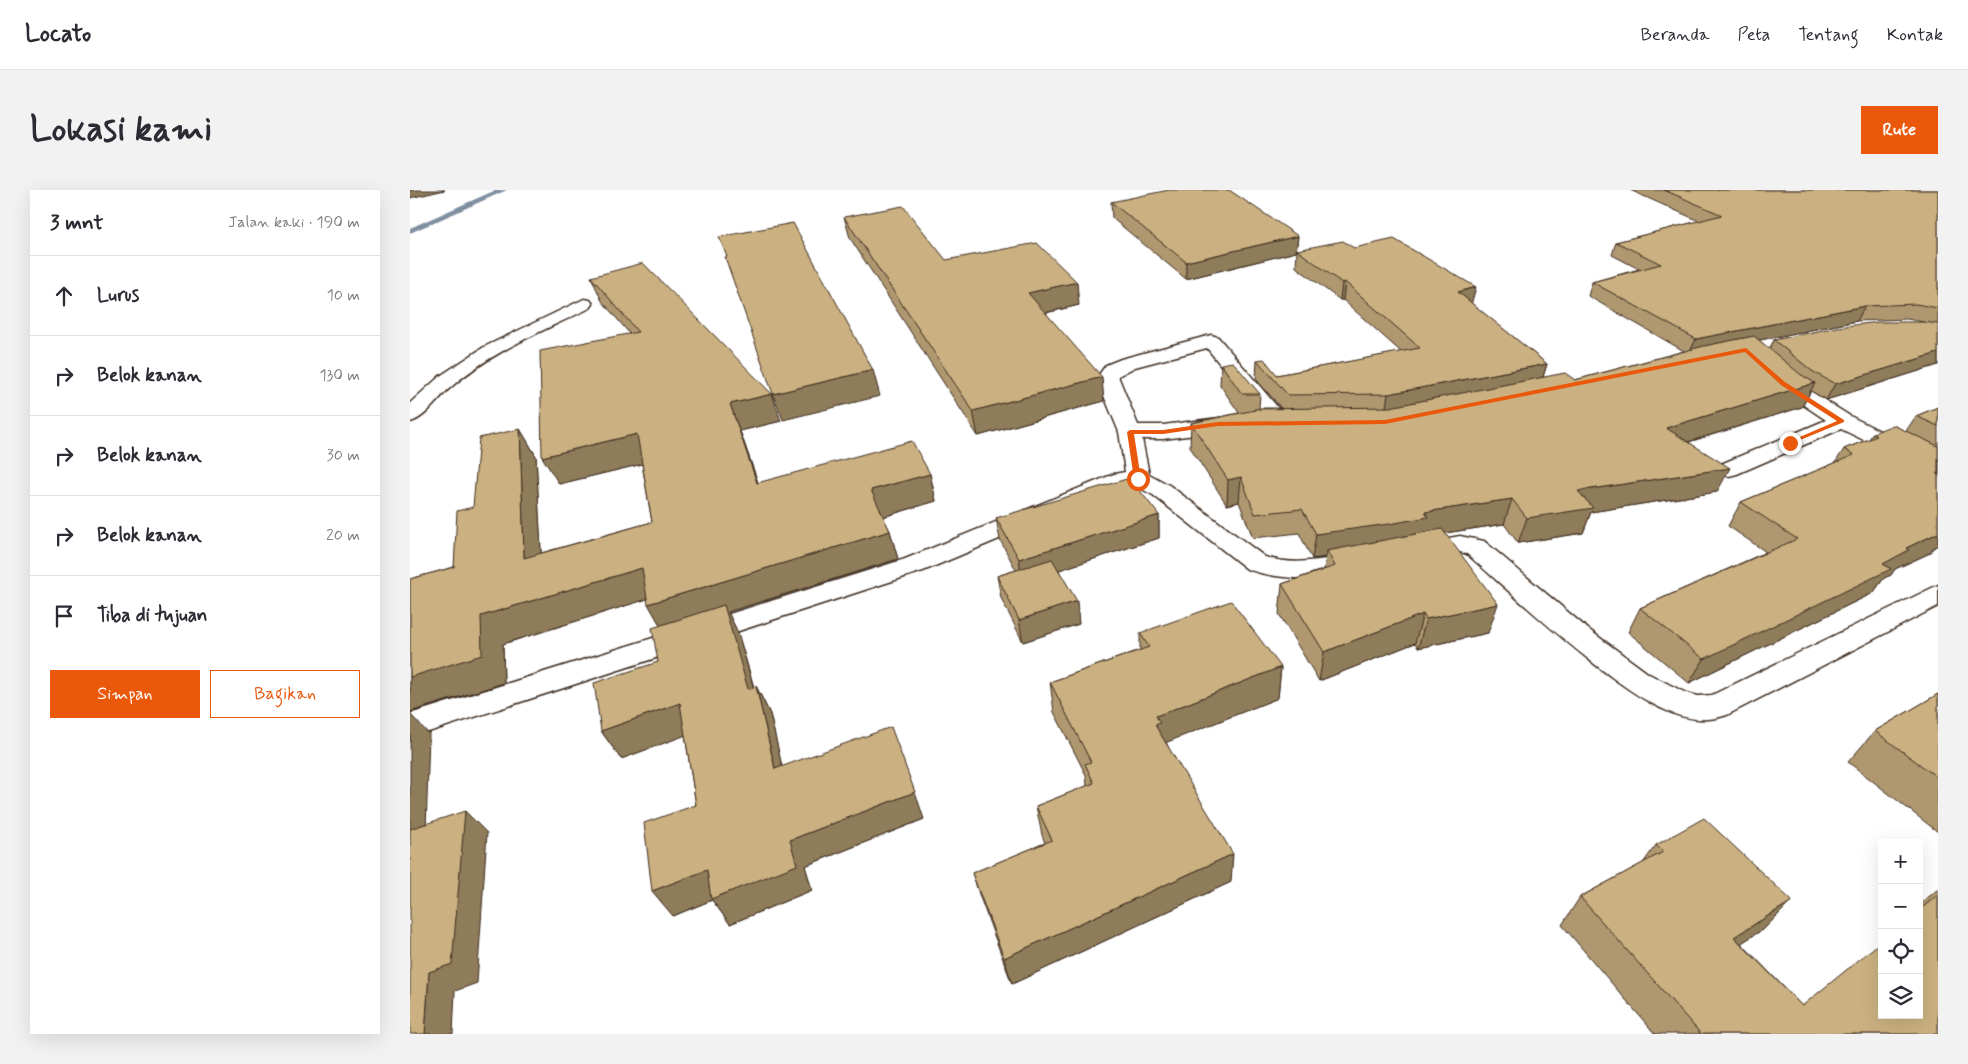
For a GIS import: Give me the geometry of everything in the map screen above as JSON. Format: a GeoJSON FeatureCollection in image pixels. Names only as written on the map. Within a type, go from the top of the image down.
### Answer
{"type":"FeatureCollection","features":[{"type":"Feature","properties":{"kind":"street"},"geometry":{"type":"LineString","coordinates":[[410,416],[421,402],[446,379],[492,352],[584,304]]}},
{"type":"Feature","properties":{"kind":"street"},"geometry":{"type":"LineString","coordinates":[[1138,479],[1130,432],[1112,391],[1108,376],[1113,369],[1211,340],[1279,423]]}},
{"type":"Feature","properties":{"kind":"street"},"geometry":{"type":"LineString","coordinates":[[1761,364],[1795,392],[1842,421],[1938,470]]}},
{"type":"Feature","properties":{"kind":"street"},"geometry":{"type":"LineString","coordinates":[[1729,469],[1842,421]]}},
{"type":"Feature","properties":{"kind":"street"},"geometry":{"type":"LineString","coordinates":[[1130,432],[1163,432],[1218,424],[1317,422]]}},
{"type":"Feature","properties":{"kind":"street"},"geometry":{"type":"LineString","coordinates":[[410,726],[914,565],[1113,481],[1138,479],[1161,490],[1256,563],[1272,570],[1313,571],[1460,544],[1475,547],[1578,636],[1639,682],[1678,703],[1698,708],[1716,707],[1938,594]]}},
{"type":"Feature","properties":{"kind":"building"},"geometry":{"type":"Polygon","coordinates":[[[1169,190],[1229,190],[1298,236],[1186,262],[1111,202],[1169,190]]]}},
{"type":"Feature","properties":{"kind":"building"},"geometry":{"type":"Polygon","coordinates":[[[1664,190],[1938,190],[1938,308],[1916,304],[1865,306],[1696,339],[1592,282],[1661,264],[1616,242],[1722,215],[1664,190]]]}},
{"type":"Feature","properties":{"kind":"building"},"geometry":{"type":"Polygon","coordinates":[[[903,206],[946,260],[1037,243],[1077,282],[1028,293],[1102,377],[973,411],[844,217],[903,206]]]}},
{"type":"Feature","properties":{"kind":"building"},"geometry":{"type":"Polygon","coordinates":[[[793,223],[873,370],[773,394],[719,237],[793,223]]]}},
{"type":"Feature","properties":{"kind":"building"},"geometry":{"type":"Polygon","coordinates":[[[1394,239],[1476,287],[1458,292],[1547,364],[1388,394],[1288,395],[1257,360],[1264,359],[1277,375],[1420,348],[1345,282],[1342,283],[1297,250],[1343,241],[1354,248],[1394,239]]]}},
{"type":"Feature","properties":{"kind":"building"},"geometry":{"type":"Polygon","coordinates":[[[643,263],[772,394],[730,404],[757,483],[912,441],[930,474],[871,490],[890,531],[648,604],[642,568],[481,616],[482,655],[410,677],[410,579],[454,567],[457,511],[473,507],[479,438],[520,429],[524,558],[652,522],[637,434],[542,457],[540,351],[638,332],[591,277],[643,263]]]}},
{"type":"Feature","properties":{"kind":"building"},"geometry":{"type":"Polygon","coordinates":[[[1879,322],[1924,322],[1938,324],[1938,353],[1835,384],[1812,371],[1774,340],[1837,327],[1879,322]]]}},
{"type":"Feature","properties":{"kind":"building"},"geometry":{"type":"Polygon","coordinates":[[[1754,336],[1800,374],[1815,383],[1666,428],[1730,468],[1578,491],[1593,508],[1527,518],[1512,499],[1425,512],[1428,517],[1389,524],[1316,534],[1302,509],[1255,514],[1241,477],[1228,480],[1191,423],[1254,409],[1390,407],[1565,373],[1575,380],[1704,346],[1754,336]]]}},
{"type":"Feature","properties":{"kind":"building"},"geometry":{"type":"Polygon","coordinates":[[[1233,362],[1260,394],[1242,394],[1221,364],[1233,362]]]}},
{"type":"Feature","properties":{"kind":"building"},"geometry":{"type":"Polygon","coordinates":[[[1938,407],[1938,426],[1916,416],[1938,407]]]}},
{"type":"Feature","properties":{"kind":"building"},"geometry":{"type":"Polygon","coordinates":[[[1893,425],[1938,446],[1938,533],[1906,548],[1909,550],[1883,564],[1891,569],[1704,659],[1640,608],[1797,539],[1741,502],[1854,455],[1844,449],[1877,436],[1873,433],[1893,425]]]}},
{"type":"Feature","properties":{"kind":"building"},"geometry":{"type":"Polygon","coordinates":[[[1130,478],[1159,515],[1019,559],[996,518],[1130,478]]]}},
{"type":"Feature","properties":{"kind":"building"},"geometry":{"type":"Polygon","coordinates":[[[1442,529],[1498,604],[1426,619],[1423,614],[1324,652],[1282,584],[1335,566],[1327,551],[1442,529]]]}},
{"type":"Feature","properties":{"kind":"building"},"geometry":{"type":"Polygon","coordinates":[[[1052,559],[1077,601],[1019,620],[997,576],[1052,559]]]}},
{"type":"Feature","properties":{"kind":"building"},"geometry":{"type":"Polygon","coordinates":[[[1231,601],[1281,667],[1156,716],[1160,723],[1155,725],[1233,854],[1004,958],[972,873],[1052,840],[1036,806],[1094,783],[1085,764],[1091,762],[1050,682],[1149,647],[1140,633],[1231,601]]]}},
{"type":"Feature","properties":{"kind":"building"},"geometry":{"type":"Polygon","coordinates":[[[724,605],[748,689],[756,686],[775,769],[891,727],[915,792],[790,840],[797,865],[711,899],[707,870],[652,891],[644,823],[696,805],[680,703],[601,731],[594,683],[658,662],[652,628],[724,605]]]}},
{"type":"Feature","properties":{"kind":"building"},"geometry":{"type":"Polygon","coordinates":[[[1938,694],[1938,778],[1875,731],[1938,694]]]}},
{"type":"Feature","properties":{"kind":"building"},"geometry":{"type":"Polygon","coordinates":[[[465,811],[452,964],[429,972],[425,1034],[410,1034],[410,829],[465,811]]]}},
{"type":"Feature","properties":{"kind":"building"},"geometry":{"type":"Polygon","coordinates":[[[1704,818],[1792,901],[1734,937],[1802,1006],[1878,944],[1878,1019],[1923,1019],[1923,907],[1938,895],[1938,1034],[1701,1034],[1580,897],[1663,852],[1656,845],[1704,818]]]}},
{"type":"Feature","properties":{"kind":"waterway"},"geometry":{"type":"LineString","coordinates":[[410,231],[481,198],[503,190]]}},
{"type":"Feature","properties":{"kind":"route"},"geometry":{"type":"LineString","coordinates":[[1138,479],[1130,432],[1163,432],[1218,424],[1385,422],[1746,350],[1783,384],[1842,421],[1790,443]]}}]}
